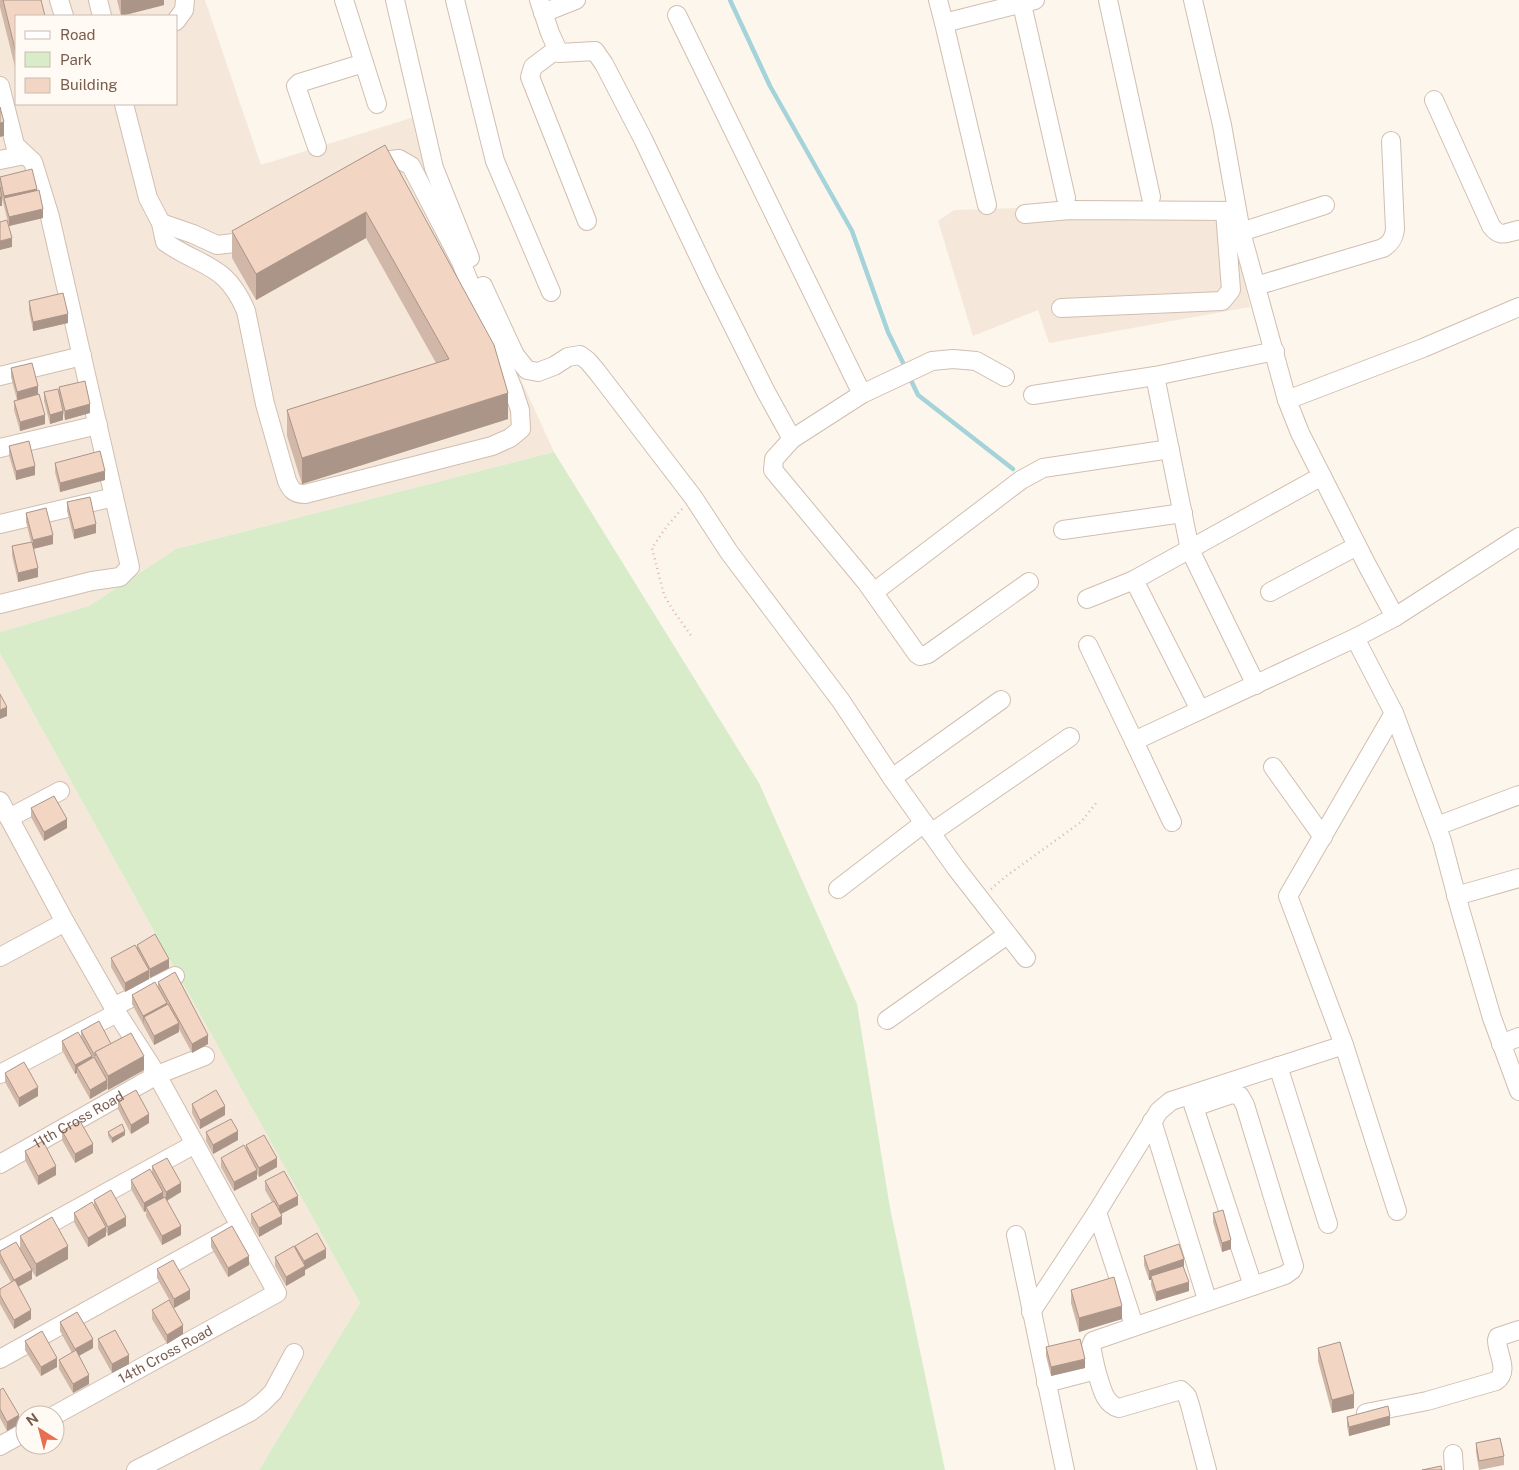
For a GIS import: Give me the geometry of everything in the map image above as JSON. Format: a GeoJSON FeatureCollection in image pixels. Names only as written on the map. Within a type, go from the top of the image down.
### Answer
{"type":"FeatureCollection","features":[{"type":"Feature","properties":{"kind":"street"},"geometry":{"type":"LineString","coordinates":[[59,0],[64,15]]}},
{"type":"Feature","properties":{"kind":"street"},"geometry":{"type":"LineString","coordinates":[[98,0],[102,15]]}},
{"type":"Feature","properties":{"kind":"street"},"geometry":{"type":"LineString","coordinates":[[178,18],[184,10],[185,0]]}},
{"type":"Feature","properties":{"kind":"street"},"geometry":{"type":"LineString","coordinates":[[344,0],[377,104]]}},
{"type":"Feature","properties":{"kind":"street"},"geometry":{"type":"LineString","coordinates":[[395,0],[434,168],[470,258],[515,355],[527,370],[538,372],[554,366],[568,357],[580,355],[588,361],[693,497],[729,552],[841,700],[892,778],[928,828],[1026,958]]}},
{"type":"Feature","properties":{"kind":"street"},"geometry":{"type":"LineString","coordinates":[[455,0],[495,161],[551,292]]}},
{"type":"Feature","properties":{"kind":"street"},"geometry":{"type":"LineString","coordinates":[[576,0],[541,6],[558,53],[595,51],[604,64],[644,139],[710,280],[792,439]]}},
{"type":"Feature","properties":{"kind":"street"},"geometry":{"type":"LineString","coordinates":[[938,0],[987,205]]}},
{"type":"Feature","properties":{"kind":"street"},"geometry":{"type":"LineString","coordinates":[[1108,0],[1151,197]]}},
{"type":"Feature","properties":{"kind":"street"},"geometry":{"type":"LineString","coordinates":[[1060,308],[1222,301],[1231,290],[1231,211],[1222,125],[1193,0]]}},
{"type":"Feature","properties":{"kind":"street"},"geometry":{"type":"LineString","coordinates":[[944,23],[1026,1],[1066,198]]}},
{"type":"Feature","properties":{"kind":"street"},"geometry":{"type":"LineString","coordinates":[[677,14],[862,394]]}},
{"type":"Feature","properties":{"kind":"street"},"geometry":{"type":"LineString","coordinates":[[557,49],[533,67],[530,73],[530,81],[587,221]]}},
{"type":"Feature","properties":{"kind":"street"},"geometry":{"type":"LineString","coordinates":[[317,147],[296,91],[296,86],[299,83],[364,63]]}},
{"type":"Feature","properties":{"kind":"street"},"geometry":{"type":"LineString","coordinates":[[0,86],[15,145],[33,162],[50,217],[130,566],[120,577],[92,581],[0,604]]}},
{"type":"Feature","properties":{"kind":"street"},"geometry":{"type":"LineString","coordinates":[[1434,100],[1494,231],[1502,234],[1519,230]]}},
{"type":"Feature","properties":{"kind":"street"},"geometry":{"type":"LineString","coordinates":[[124,105],[148,198],[161,222],[165,242],[215,269],[228,279],[242,301],[246,311],[265,404],[287,481],[294,492],[304,494],[492,446],[510,438],[521,429],[520,410],[514,389],[461,262],[411,166],[399,159],[383,161],[358,174]]}},
{"type":"Feature","properties":{"kind":"street"},"geometry":{"type":"LineString","coordinates":[[1256,286],[1383,248],[1392,240],[1395,229],[1391,141]]}},
{"type":"Feature","properties":{"kind":"street"},"geometry":{"type":"LineString","coordinates":[[0,160],[25,156]]}},
{"type":"Feature","properties":{"kind":"street"},"geometry":{"type":"LineString","coordinates":[[1241,232],[1325,205]]}},
{"type":"Feature","properties":{"kind":"street"},"geometry":{"type":"LineString","coordinates":[[1025,214],[1070,210],[1231,211]]}},
{"type":"Feature","properties":{"kind":"street"},"geometry":{"type":"LineString","coordinates":[[1231,211],[1241,232],[1287,400],[1300,433],[1357,546],[1396,617]]}},
{"type":"Feature","properties":{"kind":"street"},"geometry":{"type":"LineString","coordinates":[[161,222],[217,245],[234,242],[269,224]]}},
{"type":"Feature","properties":{"kind":"street"},"geometry":{"type":"LineString","coordinates":[[1287,400],[1423,348],[1519,307]]}},
{"type":"Feature","properties":{"kind":"street"},"geometry":{"type":"LineString","coordinates":[[1033,395],[1155,376],[1275,351]]}},
{"type":"Feature","properties":{"kind":"street"},"geometry":{"type":"LineString","coordinates":[[0,376],[82,356]]}},
{"type":"Feature","properties":{"kind":"street"},"geometry":{"type":"LineString","coordinates":[[1005,377],[976,362],[954,359],[932,361],[862,394],[792,439],[774,459],[773,470],[874,592],[920,656],[928,654],[1029,582]]}},
{"type":"Feature","properties":{"kind":"street"},"geometry":{"type":"LineString","coordinates":[[1155,376],[1190,550],[1256,685]]}},
{"type":"Feature","properties":{"kind":"street"},"geometry":{"type":"LineString","coordinates":[[0,448],[98,425]]}},
{"type":"Feature","properties":{"kind":"street"},"geometry":{"type":"LineString","coordinates":[[874,592],[1036,470],[1170,449]]}},
{"type":"Feature","properties":{"kind":"street"},"geometry":{"type":"LineString","coordinates":[[1087,599],[1134,580],[1322,476]]}},
{"type":"Feature","properties":{"kind":"street"},"geometry":{"type":"LineString","coordinates":[[0,524],[114,497]]}},
{"type":"Feature","properties":{"kind":"street"},"geometry":{"type":"LineString","coordinates":[[1063,530],[1183,513]]}},
{"type":"Feature","properties":{"kind":"street"},"geometry":{"type":"LineString","coordinates":[[1134,740],[1256,685],[1396,617],[1519,537]]}},
{"type":"Feature","properties":{"kind":"street"},"geometry":{"type":"LineString","coordinates":[[1270,592],[1357,546]]}},
{"type":"Feature","properties":{"kind":"street"},"geometry":{"type":"LineString","coordinates":[[1134,580],[1200,710]]}},
{"type":"Feature","properties":{"kind":"street"},"geometry":{"type":"LineString","coordinates":[[1355,638],[1394,713],[1437,826],[1492,1018],[1519,1091]]}},
{"type":"Feature","properties":{"kind":"street"},"geometry":{"type":"LineString","coordinates":[[1088,646],[1172,822]]}},
{"type":"Feature","properties":{"kind":"street"},"geometry":{"type":"LineString","coordinates":[[892,778],[1001,700]]}},
{"type":"Feature","properties":{"kind":"street"},"geometry":{"type":"LineString","coordinates":[[1394,713],[1288,896],[1344,1045],[1397,1211]]}},
{"type":"Feature","properties":{"kind":"street"},"geometry":{"type":"LineString","coordinates":[[838,889],[928,828],[1070,737]]}},
{"type":"Feature","properties":{"kind":"street"},"geometry":{"type":"LineString","coordinates":[[1273,767],[1323,837]]}},
{"type":"Feature","properties":{"kind":"street"},"geometry":{"type":"LineString","coordinates":[[8,825],[60,792]]}},
{"type":"Feature","properties":{"kind":"street"},"geometry":{"type":"LineString","coordinates":[[1437,826],[1519,795]]}},
{"type":"Feature","properties":{"kind":"street"},"geometry":{"type":"LineString","coordinates":[[0,801],[8,825],[115,1010],[157,1076],[240,1226],[0,1359]]}},
{"type":"Feature","properties":{"kind":"street"},"geometry":{"type":"LineString","coordinates":[[1456,896],[1519,878]]}},
{"type":"Feature","properties":{"kind":"street"},"geometry":{"type":"LineString","coordinates":[[0,957],[65,922]]}},
{"type":"Feature","properties":{"kind":"street"},"geometry":{"type":"LineString","coordinates":[[887,1020],[1007,935]]}},
{"type":"Feature","properties":{"kind":"street"},"geometry":{"type":"LineString","coordinates":[[0,1074],[175,976]]}},
{"type":"Feature","properties":{"kind":"street"},"geometry":{"type":"LineString","coordinates":[[1501,1044],[1519,1037]]}},
{"type":"Feature","properties":{"kind":"street"},"geometry":{"type":"LineString","coordinates":[[1031,1312],[1097,1212],[1152,1121],[1164,1106],[1171,1101],[1192,1101],[1224,1090],[1278,1066],[1344,1045]]}},
{"type":"Feature","properties":{"kind":"street","name":"11th Cross Road"},"geometry":{"type":"LineString","coordinates":[[0,1164],[157,1076],[205,1056]]}},
{"type":"Feature","properties":{"kind":"street"},"geometry":{"type":"LineString","coordinates":[[1278,1066],[1328,1224]]}},
{"type":"Feature","properties":{"kind":"street"},"geometry":{"type":"LineString","coordinates":[[1207,1470],[1187,1396],[1181,1390],[1129,1406],[1119,1408],[1112,1406],[1107,1401],[1096,1370],[1091,1346],[1093,1341],[1285,1275],[1292,1270],[1294,1261],[1245,1105],[1240,1096],[1224,1090]]}},
{"type":"Feature","properties":{"kind":"street"},"geometry":{"type":"LineString","coordinates":[[1192,1101],[1253,1286]]}},
{"type":"Feature","properties":{"kind":"street"},"geometry":{"type":"LineString","coordinates":[[1152,1121],[1205,1293]]}},
{"type":"Feature","properties":{"kind":"street"},"geometry":{"type":"LineString","coordinates":[[0,1251],[195,1144]]}},
{"type":"Feature","properties":{"kind":"street"},"geometry":{"type":"LineString","coordinates":[[1097,1212],[1132,1319]]}},
{"type":"Feature","properties":{"kind":"street","name":"14th Cross Road"},"geometry":{"type":"LineString","coordinates":[[65,1410],[277,1293],[240,1226]]}},
{"type":"Feature","properties":{"kind":"street"},"geometry":{"type":"LineString","coordinates":[[1016,1234],[1065,1470]]}},
{"type":"Feature","properties":{"kind":"street"},"geometry":{"type":"LineString","coordinates":[[1357,1415],[1427,1401],[1496,1381],[1501,1378],[1504,1369],[1497,1345],[1498,1336],[1519,1330]]}},
{"type":"Feature","properties":{"kind":"street"},"geometry":{"type":"LineString","coordinates":[[136,1470],[250,1412],[273,1392],[294,1353]]}},
{"type":"Feature","properties":{"kind":"street"},"geometry":{"type":"LineString","coordinates":[[1046,1383],[1096,1370]]}},
{"type":"Feature","properties":{"kind":"street"},"geometry":{"type":"LineString","coordinates":[[0,1446],[15,1438]]}},
{"type":"Feature","properties":{"kind":"path"},"geometry":{"type":"LineString","coordinates":[[693,497],[667,526],[652,548],[664,595],[693,638]]}},
{"type":"Feature","properties":{"kind":"path"},"geometry":{"type":"LineString","coordinates":[[983,903],[991,889],[1081,822],[1097,802]]}},
{"type":"Feature","properties":{"kind":"shaded area"},"geometry":{"type":"Polygon","coordinates":[[[0,0],[205,0],[261,165],[414,117],[425,169],[554,452],[176,549],[89,606],[0,632],[0,0]]]}},
{"type":"Feature","properties":{"kind":"shaded area"},"geometry":{"type":"Polygon","coordinates":[[[1227,202],[1250,307],[1049,343],[1038,310],[973,336],[938,221],[954,210],[1227,202]]]}},
{"type":"Feature","properties":{"kind":"shaded area"},"geometry":{"type":"Polygon","coordinates":[[[0,653],[360,1303],[259,1470],[0,1470],[0,653]]]}},
{"type":"Feature","properties":{"kind":"green space"},"geometry":{"type":"Polygon","coordinates":[[[554,452],[759,783],[857,1004],[890,1208],[945,1470],[259,1470],[360,1303],[0,653],[0,632],[89,606],[176,549],[554,452]]]}},
{"type":"Feature","properties":{"kind":"building"},"geometry":{"type":"Polygon","coordinates":[[[3,0],[41,0],[45,15],[15,15],[15,49],[3,0]]]}},
{"type":"Feature","properties":{"kind":"building"},"geometry":{"type":"Polygon","coordinates":[[[0,107],[4,122],[0,123],[0,107]]]}},
{"type":"Feature","properties":{"kind":"building"},"geometry":{"type":"Polygon","coordinates":[[[385,145],[494,345],[508,393],[302,458],[287,410],[449,359],[366,212],[256,274],[232,231],[385,145]]]}},
{"type":"Feature","properties":{"kind":"building"},"geometry":{"type":"Polygon","coordinates":[[[32,169],[37,189],[4,196],[0,177],[32,169]]]}},
{"type":"Feature","properties":{"kind":"building"},"geometry":{"type":"Polygon","coordinates":[[[39,190],[43,209],[9,217],[4,198],[39,190]]]}},
{"type":"Feature","properties":{"kind":"building"},"geometry":{"type":"Polygon","coordinates":[[[7,220],[12,238],[0,241],[0,222],[7,220]]]}},
{"type":"Feature","properties":{"kind":"building"},"geometry":{"type":"Polygon","coordinates":[[[63,293],[68,314],[33,322],[29,301],[63,293]]]}},
{"type":"Feature","properties":{"kind":"building"},"geometry":{"type":"Polygon","coordinates":[[[32,363],[38,386],[17,392],[11,368],[32,363]]]}},
{"type":"Feature","properties":{"kind":"building"},"geometry":{"type":"Polygon","coordinates":[[[85,381],[90,404],[65,411],[59,387],[85,381]]]}},
{"type":"Feature","properties":{"kind":"building"},"geometry":{"type":"Polygon","coordinates":[[[58,389],[63,411],[50,415],[44,392],[58,389]]]}},
{"type":"Feature","properties":{"kind":"building"},"geometry":{"type":"Polygon","coordinates":[[[39,394],[45,415],[20,422],[14,401],[39,394]]]}},
{"type":"Feature","properties":{"kind":"building"},"geometry":{"type":"Polygon","coordinates":[[[29,441],[35,466],[16,471],[9,446],[29,441]]]}},
{"type":"Feature","properties":{"kind":"building"},"geometry":{"type":"Polygon","coordinates":[[[100,451],[105,471],[60,483],[55,463],[100,451]]]}},
{"type":"Feature","properties":{"kind":"building"},"geometry":{"type":"Polygon","coordinates":[[[90,497],[96,524],[74,530],[67,502],[90,497]]]}},
{"type":"Feature","properties":{"kind":"building"},"geometry":{"type":"Polygon","coordinates":[[[46,508],[53,535],[33,540],[26,513],[46,508]]]}},
{"type":"Feature","properties":{"kind":"building"},"geometry":{"type":"Polygon","coordinates":[[[32,542],[38,568],[18,573],[12,546],[32,542]]]}},
{"type":"Feature","properties":{"kind":"building"},"geometry":{"type":"Polygon","coordinates":[[[0,694],[7,707],[0,710],[0,694]]]}},
{"type":"Feature","properties":{"kind":"building"},"geometry":{"type":"Polygon","coordinates":[[[54,796],[67,819],[44,832],[31,808],[54,796]]]}},
{"type":"Feature","properties":{"kind":"building"},"geometry":{"type":"Polygon","coordinates":[[[155,934],[169,959],[150,969],[137,945],[155,934]]]}},
{"type":"Feature","properties":{"kind":"building"},"geometry":{"type":"Polygon","coordinates":[[[135,945],[149,970],[125,983],[111,958],[135,945]]]}},
{"type":"Feature","properties":{"kind":"building"},"geometry":{"type":"Polygon","coordinates":[[[175,972],[208,1035],[192,1044],[158,982],[175,972]]]}},
{"type":"Feature","properties":{"kind":"building"},"geometry":{"type":"Polygon","coordinates":[[[155,982],[167,1003],[143,1016],[132,995],[155,982]]]}},
{"type":"Feature","properties":{"kind":"building"},"geometry":{"type":"Polygon","coordinates":[[[168,1004],[179,1023],[154,1036],[144,1017],[168,1004]]]}},
{"type":"Feature","properties":{"kind":"building"},"geometry":{"type":"Polygon","coordinates":[[[99,1021],[111,1044],[95,1052],[95,1056],[81,1031],[99,1021]]]}},
{"type":"Feature","properties":{"kind":"building"},"geometry":{"type":"Polygon","coordinates":[[[78,1032],[92,1056],[75,1065],[62,1041],[78,1032]]]}},
{"type":"Feature","properties":{"kind":"building"},"geometry":{"type":"Polygon","coordinates":[[[131,1033],[144,1056],[108,1076],[95,1052],[131,1033]]]}},
{"type":"Feature","properties":{"kind":"building"},"geometry":{"type":"Polygon","coordinates":[[[94,1057],[107,1080],[90,1090],[77,1067],[94,1057]]]}},
{"type":"Feature","properties":{"kind":"building"},"geometry":{"type":"Polygon","coordinates":[[[24,1062],[38,1087],[19,1098],[5,1073],[24,1062]]]}},
{"type":"Feature","properties":{"kind":"building"},"geometry":{"type":"Polygon","coordinates":[[[136,1090],[149,1114],[131,1125],[118,1100],[136,1090]]]}},
{"type":"Feature","properties":{"kind":"building"},"geometry":{"type":"Polygon","coordinates":[[[216,1090],[225,1106],[200,1120],[192,1104],[216,1090]]]}},
{"type":"Feature","properties":{"kind":"building"},"geometry":{"type":"Polygon","coordinates":[[[231,1119],[238,1131],[213,1145],[206,1132],[231,1119]]]}},
{"type":"Feature","properties":{"kind":"building"},"geometry":{"type":"Polygon","coordinates":[[[80,1121],[93,1144],[75,1154],[62,1131],[80,1121]]]}},
{"type":"Feature","properties":{"kind":"building"},"geometry":{"type":"Polygon","coordinates":[[[122,1124],[125,1131],[112,1138],[108,1132],[122,1124]]]}},
{"type":"Feature","properties":{"kind":"building"},"geometry":{"type":"Polygon","coordinates":[[[264,1135],[277,1158],[259,1168],[246,1145],[264,1135]]]}},
{"type":"Feature","properties":{"kind":"building"},"geometry":{"type":"Polygon","coordinates":[[[43,1141],[56,1166],[38,1176],[25,1151],[43,1141]]]}},
{"type":"Feature","properties":{"kind":"building"},"geometry":{"type":"Polygon","coordinates":[[[244,1145],[257,1170],[234,1182],[221,1158],[244,1145]]]}},
{"type":"Feature","properties":{"kind":"building"},"geometry":{"type":"Polygon","coordinates":[[[167,1158],[181,1183],[166,1192],[152,1166],[167,1158]]]}},
{"type":"Feature","properties":{"kind":"building"},"geometry":{"type":"Polygon","coordinates":[[[150,1169],[163,1192],[144,1203],[131,1180],[150,1169]]]}},
{"type":"Feature","properties":{"kind":"building"},"geometry":{"type":"Polygon","coordinates":[[[284,1171],[298,1196],[279,1206],[265,1181],[284,1171]]]}},
{"type":"Feature","properties":{"kind":"building"},"geometry":{"type":"Polygon","coordinates":[[[111,1190],[126,1217],[108,1227],[94,1200],[111,1190]]]}},
{"type":"Feature","properties":{"kind":"building"},"geometry":{"type":"Polygon","coordinates":[[[165,1197],[181,1226],[162,1236],[146,1207],[165,1197]]]}},
{"type":"Feature","properties":{"kind":"building"},"geometry":{"type":"Polygon","coordinates":[[[274,1201],[282,1216],[259,1228],[251,1214],[274,1201]]]}},
{"type":"Feature","properties":{"kind":"building"},"geometry":{"type":"Polygon","coordinates":[[[92,1202],[106,1227],[88,1238],[74,1213],[92,1202]]]}},
{"type":"Feature","properties":{"kind":"building"},"geometry":{"type":"Polygon","coordinates":[[[1223,1210],[1231,1240],[1222,1243],[1213,1213],[1223,1210]]]}},
{"type":"Feature","properties":{"kind":"building"},"geometry":{"type":"Polygon","coordinates":[[[52,1217],[68,1246],[36,1264],[20,1236],[52,1217]]]}},
{"type":"Feature","properties":{"kind":"building"},"geometry":{"type":"Polygon","coordinates":[[[232,1226],[249,1256],[228,1268],[211,1238],[232,1226]]]}},
{"type":"Feature","properties":{"kind":"building"},"geometry":{"type":"Polygon","coordinates":[[[317,1233],[326,1249],[304,1261],[295,1246],[317,1233]]]}},
{"type":"Feature","properties":{"kind":"building"},"geometry":{"type":"Polygon","coordinates":[[[16,1242],[32,1270],[14,1280],[0,1251],[16,1242]]]}},
{"type":"Feature","properties":{"kind":"building"},"geometry":{"type":"Polygon","coordinates":[[[1179,1244],[1184,1259],[1149,1271],[1144,1256],[1179,1244]]]}},
{"type":"Feature","properties":{"kind":"building"},"geometry":{"type":"Polygon","coordinates":[[[294,1246],[305,1266],[286,1277],[275,1257],[294,1246]]]}},
{"type":"Feature","properties":{"kind":"building"},"geometry":{"type":"Polygon","coordinates":[[[173,1260],[190,1290],[174,1299],[157,1269],[173,1260]]]}},
{"type":"Feature","properties":{"kind":"building"},"geometry":{"type":"Polygon","coordinates":[[[1183,1266],[1189,1282],[1156,1292],[1151,1276],[1183,1266]]]}},
{"type":"Feature","properties":{"kind":"building"},"geometry":{"type":"Polygon","coordinates":[[[1114,1277],[1122,1306],[1079,1318],[1071,1290],[1114,1277]]]}},
{"type":"Feature","properties":{"kind":"building"},"geometry":{"type":"Polygon","coordinates":[[[15,1280],[31,1310],[14,1320],[0,1295],[0,1289],[15,1280]]]}},
{"type":"Feature","properties":{"kind":"building"},"geometry":{"type":"Polygon","coordinates":[[[169,1300],[183,1325],[167,1335],[152,1310],[169,1300]]]}},
{"type":"Feature","properties":{"kind":"building"},"geometry":{"type":"Polygon","coordinates":[[[77,1312],[93,1339],[75,1349],[60,1322],[77,1312]]]}},
{"type":"Feature","properties":{"kind":"building"},"geometry":{"type":"Polygon","coordinates":[[[115,1330],[129,1355],[112,1364],[98,1339],[115,1330]]]}},
{"type":"Feature","properties":{"kind":"building"},"geometry":{"type":"Polygon","coordinates":[[[42,1331],[57,1358],[41,1367],[25,1341],[42,1331]]]}},
{"type":"Feature","properties":{"kind":"building"},"geometry":{"type":"Polygon","coordinates":[[[1080,1339],[1085,1359],[1051,1367],[1046,1347],[1080,1339]]]}},
{"type":"Feature","properties":{"kind":"building"},"geometry":{"type":"Polygon","coordinates":[[[1340,1342],[1354,1394],[1332,1400],[1318,1348],[1340,1342]]]}},
{"type":"Feature","properties":{"kind":"building"},"geometry":{"type":"Polygon","coordinates":[[[76,1350],[89,1375],[73,1384],[59,1360],[76,1350]]]}},
{"type":"Feature","properties":{"kind":"building"},"geometry":{"type":"Polygon","coordinates":[[[3,1388],[15,1408],[15,1417],[7,1422],[0,1409],[0,1390],[3,1388]]]}},
{"type":"Feature","properties":{"kind":"building"},"geometry":{"type":"Polygon","coordinates":[[[1388,1406],[1390,1416],[1349,1427],[1347,1417],[1388,1406]]]}},
{"type":"Feature","properties":{"kind":"building"},"geometry":{"type":"Polygon","coordinates":[[[1500,1438],[1504,1456],[1479,1461],[1476,1443],[1500,1438]]]}},
{"type":"Feature","properties":{"kind":"building"},"geometry":{"type":"Polygon","coordinates":[[[1441,1466],[1442,1470],[1422,1470],[1441,1466]]]}},
{"type":"Feature","properties":{"kind":"waterway"},"geometry":{"type":"LineString","coordinates":[[730,0],[770,86],[852,231],[888,332],[906,369]]}},
{"type":"Feature","properties":{"kind":"waterway"},"geometry":{"type":"LineString","coordinates":[[909,376],[918,395],[1013,469]]}}]}
